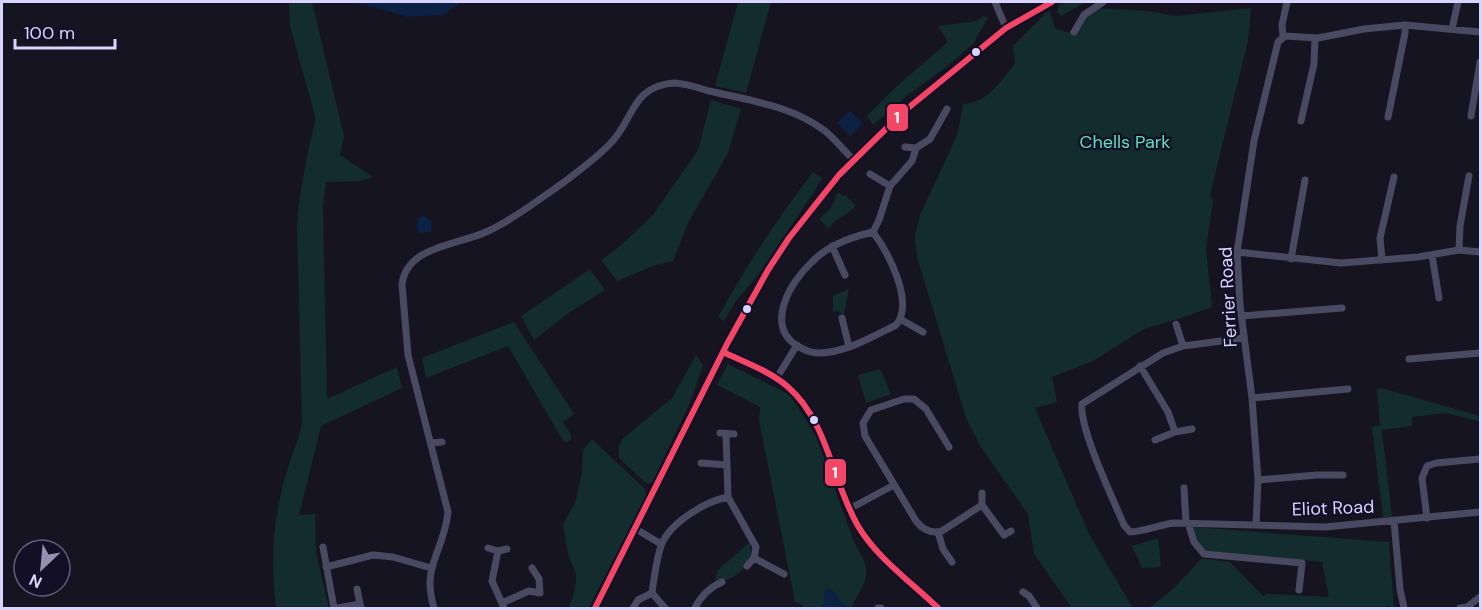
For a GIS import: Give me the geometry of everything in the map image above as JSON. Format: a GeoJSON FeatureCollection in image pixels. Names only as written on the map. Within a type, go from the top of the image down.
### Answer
{"type":"FeatureCollection","features":[{"type":"Feature","properties":{"kind":"street"},"geometry":{"type":"LineString","coordinates":[[995,2],[1006,28]]}},
{"type":"Feature","properties":{"kind":"street"},"geometry":{"type":"LineString","coordinates":[[595,609],[723,352],[789,237],[854,160],[902,113],[1006,28],[1052,2]]}},
{"type":"Feature","properties":{"kind":"street"},"geometry":{"type":"LineString","coordinates":[[1074,32],[1084,15],[1103,2]]}},
{"type":"Feature","properties":{"kind":"street","name":"Ferrier Road"},"geometry":{"type":"LineString","coordinates":[[1256,525],[1258,480],[1238,252],[1254,141],[1263,113],[1277,45],[1283,36],[1282,25],[1287,2]]}},
{"type":"Feature","properties":{"kind":"street"},"geometry":{"type":"LineString","coordinates":[[1452,29],[1458,2]]}},
{"type":"Feature","properties":{"kind":"street"},"geometry":{"type":"LineString","coordinates":[[1283,36],[1315,38],[1364,28],[1405,25],[1480,32]]}},
{"type":"Feature","properties":{"kind":"street"},"geometry":{"type":"LineString","coordinates":[[1388,117],[1405,25]]}},
{"type":"Feature","properties":{"kind":"street"},"geometry":{"type":"LineString","coordinates":[[1301,121],[1314,64],[1315,38]]}},
{"type":"Feature","properties":{"kind":"street"},"geometry":{"type":"LineString","coordinates":[[1471,116],[1480,62]]}},
{"type":"Feature","properties":{"kind":"street"},"geometry":{"type":"LineString","coordinates":[[434,609],[429,593],[430,568],[446,531],[448,512],[408,355],[402,278],[414,261],[433,249],[468,240],[486,232],[548,194],[609,146],[642,95],[654,87],[676,83],[798,115],[825,131],[854,160]]}},
{"type":"Feature","properties":{"kind":"street"},"geometry":{"type":"LineString","coordinates":[[905,147],[916,148],[930,139],[946,118],[947,109]]}},
{"type":"Feature","properties":{"kind":"street"},"geometry":{"type":"LineString","coordinates":[[873,232],[890,186],[912,161],[916,148]]}},
{"type":"Feature","properties":{"kind":"street"},"geometry":{"type":"LineString","coordinates":[[870,174],[890,186]]}},
{"type":"Feature","properties":{"kind":"street"},"geometry":{"type":"LineString","coordinates":[[1459,250],[1460,226],[1469,176]]}},
{"type":"Feature","properties":{"kind":"street"},"geometry":{"type":"LineString","coordinates":[[1382,260],[1380,238],[1394,177]]}},
{"type":"Feature","properties":{"kind":"street"},"geometry":{"type":"LineString","coordinates":[[1291,259],[1305,180]]}},
{"type":"Feature","properties":{"kind":"street"},"geometry":{"type":"LineString","coordinates":[[873,232],[885,250],[902,294],[903,310],[900,320],[896,325],[849,347],[817,353],[788,339],[781,325],[786,300],[812,261],[832,246],[873,232]]}},
{"type":"Feature","properties":{"kind":"street"},"geometry":{"type":"LineString","coordinates":[[832,246],[845,275]]}},
{"type":"Feature","properties":{"kind":"street"},"geometry":{"type":"LineString","coordinates":[[1238,252],[1341,263],[1432,255],[1459,250],[1480,252]]}},
{"type":"Feature","properties":{"kind":"street"},"geometry":{"type":"LineString","coordinates":[[1432,255],[1439,298]]}},
{"type":"Feature","properties":{"kind":"street"},"geometry":{"type":"LineString","coordinates":[[1242,316],[1342,308]]}},
{"type":"Feature","properties":{"kind":"street"},"geometry":{"type":"LineString","coordinates":[[842,318],[849,347]]}},
{"type":"Feature","properties":{"kind":"street"},"geometry":{"type":"LineString","coordinates":[[900,320],[923,332]]}},
{"type":"Feature","properties":{"kind":"street"},"geometry":{"type":"LineString","coordinates":[[1176,324],[1183,346]]}},
{"type":"Feature","properties":{"kind":"street"},"geometry":{"type":"LineString","coordinates":[[1175,432],[1168,412],[1140,366],[1163,353],[1183,346],[1244,338]]}},
{"type":"Feature","properties":{"kind":"street"},"geometry":{"type":"LineString","coordinates":[[776,379],[797,345]]}},
{"type":"Feature","properties":{"kind":"street"},"geometry":{"type":"LineString","coordinates":[[723,352],[776,379],[798,397],[811,415],[856,524],[867,539],[933,607]]}},
{"type":"Feature","properties":{"kind":"street"},"geometry":{"type":"LineString","coordinates":[[1409,359],[1480,352]]}},
{"type":"Feature","properties":{"kind":"street","name":"Eliot Road"},"geometry":{"type":"LineString","coordinates":[[1140,366],[1082,404],[1081,409],[1096,457],[1124,525],[1130,532],[1164,524],[1187,523],[1325,527],[1480,512]]}},
{"type":"Feature","properties":{"kind":"street"},"geometry":{"type":"LineString","coordinates":[[1252,398],[1348,389]]}},
{"type":"Feature","properties":{"kind":"street"},"geometry":{"type":"LineString","coordinates":[[949,447],[926,409],[914,399],[904,399],[871,411],[863,423],[865,436],[922,528],[938,532],[982,505]]}},
{"type":"Feature","properties":{"kind":"street"},"geometry":{"type":"LineString","coordinates":[[1155,440],[1175,432],[1192,429]]}},
{"type":"Feature","properties":{"kind":"street"},"geometry":{"type":"LineString","coordinates":[[726,434],[728,497],[756,547],[754,558],[747,566]]}},
{"type":"Feature","properties":{"kind":"street"},"geometry":{"type":"LineString","coordinates":[[431,443],[442,442]]}},
{"type":"Feature","properties":{"kind":"street"},"geometry":{"type":"LineString","coordinates":[[1427,518],[1422,478],[1427,466],[1480,459]]}},
{"type":"Feature","properties":{"kind":"street"},"geometry":{"type":"LineString","coordinates":[[702,465],[727,465]]}},
{"type":"Feature","properties":{"kind":"street"},"geometry":{"type":"LineString","coordinates":[[1258,480],[1343,475]]}},
{"type":"Feature","properties":{"kind":"street"},"geometry":{"type":"LineString","coordinates":[[849,509],[894,485]]}},
{"type":"Feature","properties":{"kind":"street"},"geometry":{"type":"LineString","coordinates":[[1184,488],[1187,523],[1194,542],[1204,554],[1302,563],[1299,590]]}},
{"type":"Feature","properties":{"kind":"street"},"geometry":{"type":"LineString","coordinates":[[982,493],[982,505],[1004,535],[1011,531]]}},
{"type":"Feature","properties":{"kind":"street"},"geometry":{"type":"LineString","coordinates":[[665,609],[652,593],[661,544],[693,510],[728,497]]}},
{"type":"Feature","properties":{"kind":"street"},"geometry":{"type":"LineString","coordinates":[[1395,520],[1400,589],[1404,609]]}},
{"type":"Feature","properties":{"kind":"street"},"geometry":{"type":"LineString","coordinates":[[636,529],[661,544]]}},
{"type":"Feature","properties":{"kind":"street"},"geometry":{"type":"LineString","coordinates":[[938,532],[942,546],[952,562]]}},
{"type":"Feature","properties":{"kind":"street"},"geometry":{"type":"LineString","coordinates":[[323,547],[336,609],[360,606],[357,589]]}},
{"type":"Feature","properties":{"kind":"street"},"geometry":{"type":"LineString","coordinates":[[488,548],[498,551],[507,549]]}},
{"type":"Feature","properties":{"kind":"street"},"geometry":{"type":"LineString","coordinates":[[498,551],[492,581],[503,606],[529,591],[540,593],[539,579],[532,568]]}},
{"type":"Feature","properties":{"kind":"street"},"geometry":{"type":"LineString","coordinates":[[326,567],[374,555],[393,557],[430,568]]}},
{"type":"Feature","properties":{"kind":"street"},"geometry":{"type":"LineString","coordinates":[[754,558],[772,572],[784,574]]}},
{"type":"Feature","properties":{"kind":"street"},"geometry":{"type":"LineString","coordinates":[[695,609],[711,583],[722,582]]}},
{"type":"Feature","properties":{"kind":"street"},"geometry":{"type":"LineString","coordinates":[[1023,592],[1029,596],[1038,609]]}},
{"type":"Feature","properties":{"kind":"street"},"geometry":{"type":"LineString","coordinates":[[633,609],[638,600],[652,593]]}},
{"type":"Feature","properties":{"kind":"street"},"geometry":{"type":"LineString","coordinates":[[1460,609],[1467,607],[1480,597]]}},
{"type":"Feature","properties":{"kind":"green space"},"geometry":{"type":"Polygon","coordinates":[[[289,2],[312,2],[344,136],[340,155],[373,177],[359,181],[326,182],[323,205],[327,399],[397,367],[402,388],[321,426],[299,515],[315,514],[316,552],[329,608],[276,608],[274,589],[273,553],[276,518],[289,464],[302,424],[297,225],[315,119],[290,27],[289,2]]]}},
{"type":"Feature","properties":{"kind":"green space"},"geometry":{"type":"Polygon","coordinates":[[[738,2],[771,2],[746,93],[715,86],[738,2]]]}},
{"type":"Feature","properties":{"kind":"green space"},"geometry":{"type":"Polygon","coordinates":[[[1067,2],[1086,2],[1061,16],[1057,12],[1059,5],[1067,2]]]}},
{"type":"Feature","properties":{"kind":"green space","name":"Chells Park"},"geometry":{"type":"Polygon","coordinates":[[[1095,8],[1147,11],[1176,16],[1251,8],[1248,41],[1210,195],[1213,201],[1206,249],[1212,307],[1144,329],[1093,361],[1052,377],[1057,402],[1035,408],[1089,534],[1133,608],[1072,608],[1034,554],[1028,514],[982,449],[966,418],[917,257],[915,236],[920,215],[958,132],[963,104],[980,100],[999,84],[1015,64],[1013,46],[1049,10],[1055,28],[1069,33],[1095,8]]]}},
{"type":"Feature","properties":{"kind":"green space"},"geometry":{"type":"Polygon","coordinates":[[[983,16],[988,18],[973,44],[873,125],[867,116],[896,87],[948,42],[938,26],[976,21],[983,16]]]}},
{"type":"Feature","properties":{"kind":"green space"},"geometry":{"type":"Polygon","coordinates":[[[711,100],[741,109],[728,153],[689,221],[673,261],[653,266],[617,281],[601,260],[619,247],[653,215],[698,150],[711,100]]]}},
{"type":"Feature","properties":{"kind":"green space"},"geometry":{"type":"Polygon","coordinates":[[[813,172],[822,178],[815,190],[759,274],[736,301],[724,321],[718,317],[740,279],[813,172]]]}},
{"type":"Feature","properties":{"kind":"green space"},"geometry":{"type":"Polygon","coordinates":[[[838,192],[843,196],[846,195],[856,205],[834,222],[829,229],[819,219],[830,209],[838,192]]]}},
{"type":"Feature","properties":{"kind":"green space"},"geometry":{"type":"Polygon","coordinates":[[[590,269],[605,290],[570,312],[534,340],[521,316],[590,269]]]}},
{"type":"Feature","properties":{"kind":"green space"},"geometry":{"type":"Polygon","coordinates":[[[849,289],[844,315],[838,311],[833,312],[833,296],[849,289]]]}},
{"type":"Feature","properties":{"kind":"green space"},"geometry":{"type":"Polygon","coordinates":[[[514,322],[574,414],[563,422],[571,435],[571,440],[567,442],[563,441],[508,346],[426,378],[422,358],[514,322]]]}},
{"type":"Feature","properties":{"kind":"green space"},"geometry":{"type":"Polygon","coordinates":[[[696,355],[703,365],[690,403],[652,483],[647,484],[619,458],[622,439],[672,398],[696,355]]]}},
{"type":"Feature","properties":{"kind":"green space"},"geometry":{"type":"Polygon","coordinates":[[[728,364],[790,395],[816,436],[854,542],[866,568],[864,582],[851,607],[845,606],[830,588],[824,592],[824,603],[821,608],[804,608],[795,602],[759,420],[760,407],[717,385],[728,364]]]}},
{"type":"Feature","properties":{"kind":"green space"},"geometry":{"type":"Polygon","coordinates":[[[880,369],[891,394],[866,403],[858,375],[880,369]]]}},
{"type":"Feature","properties":{"kind":"green space"},"geometry":{"type":"Polygon","coordinates":[[[1381,388],[1480,416],[1480,421],[1445,413],[1412,417],[1412,426],[1382,430],[1392,517],[1383,517],[1372,427],[1380,425],[1377,389],[1381,388]]]}},
{"type":"Feature","properties":{"kind":"green space"},"geometry":{"type":"Polygon","coordinates":[[[592,439],[645,489],[647,494],[589,608],[568,608],[573,598],[576,574],[568,554],[563,524],[575,503],[582,473],[583,450],[592,439]]]}},
{"type":"Feature","properties":{"kind":"green space"},"geometry":{"type":"Polygon","coordinates":[[[1193,527],[1389,542],[1394,608],[1386,606],[1386,608],[1149,608],[1173,589],[1201,559],[1230,562],[1263,596],[1268,594],[1329,597],[1322,562],[1205,551],[1197,541],[1193,527]]]}},
{"type":"Feature","properties":{"kind":"green space"},"geometry":{"type":"Polygon","coordinates":[[[1158,538],[1161,567],[1142,568],[1132,546],[1158,538]]]}},
{"type":"Feature","properties":{"kind":"green space"},"geometry":{"type":"Polygon","coordinates":[[[750,542],[751,558],[744,568],[732,578],[715,580],[718,570],[750,542]]]}},
{"type":"Feature","properties":{"kind":"water"},"geometry":{"type":"Polygon","coordinates":[[[355,2],[459,2],[459,4],[442,15],[408,17],[355,2]]]}},
{"type":"Feature","properties":{"kind":"water"},"geometry":{"type":"Polygon","coordinates":[[[850,111],[863,123],[850,136],[837,123],[850,111]]]}},
{"type":"Feature","properties":{"kind":"water"},"geometry":{"type":"Polygon","coordinates":[[[424,216],[432,222],[431,232],[419,233],[417,227],[419,217],[424,216]]]}},
{"type":"Feature","properties":{"kind":"water"},"geometry":{"type":"Polygon","coordinates":[[[830,588],[845,606],[821,608],[824,603],[824,592],[830,588]]]}},
{"type":"Feature","properties":{"kind":"transit line","name":"1"},"geometry":{"type":"LineString","coordinates":[[595,608],[727,344],[768,270],[789,238],[839,175],[902,113],[1006,28],[1052,2]]}},
{"type":"Feature","properties":{"kind":"transit line","name":"1"},"geometry":{"type":"LineString","coordinates":[[723,352],[773,376],[801,401],[821,434],[849,509],[858,526],[875,549],[938,608]]}}]}
